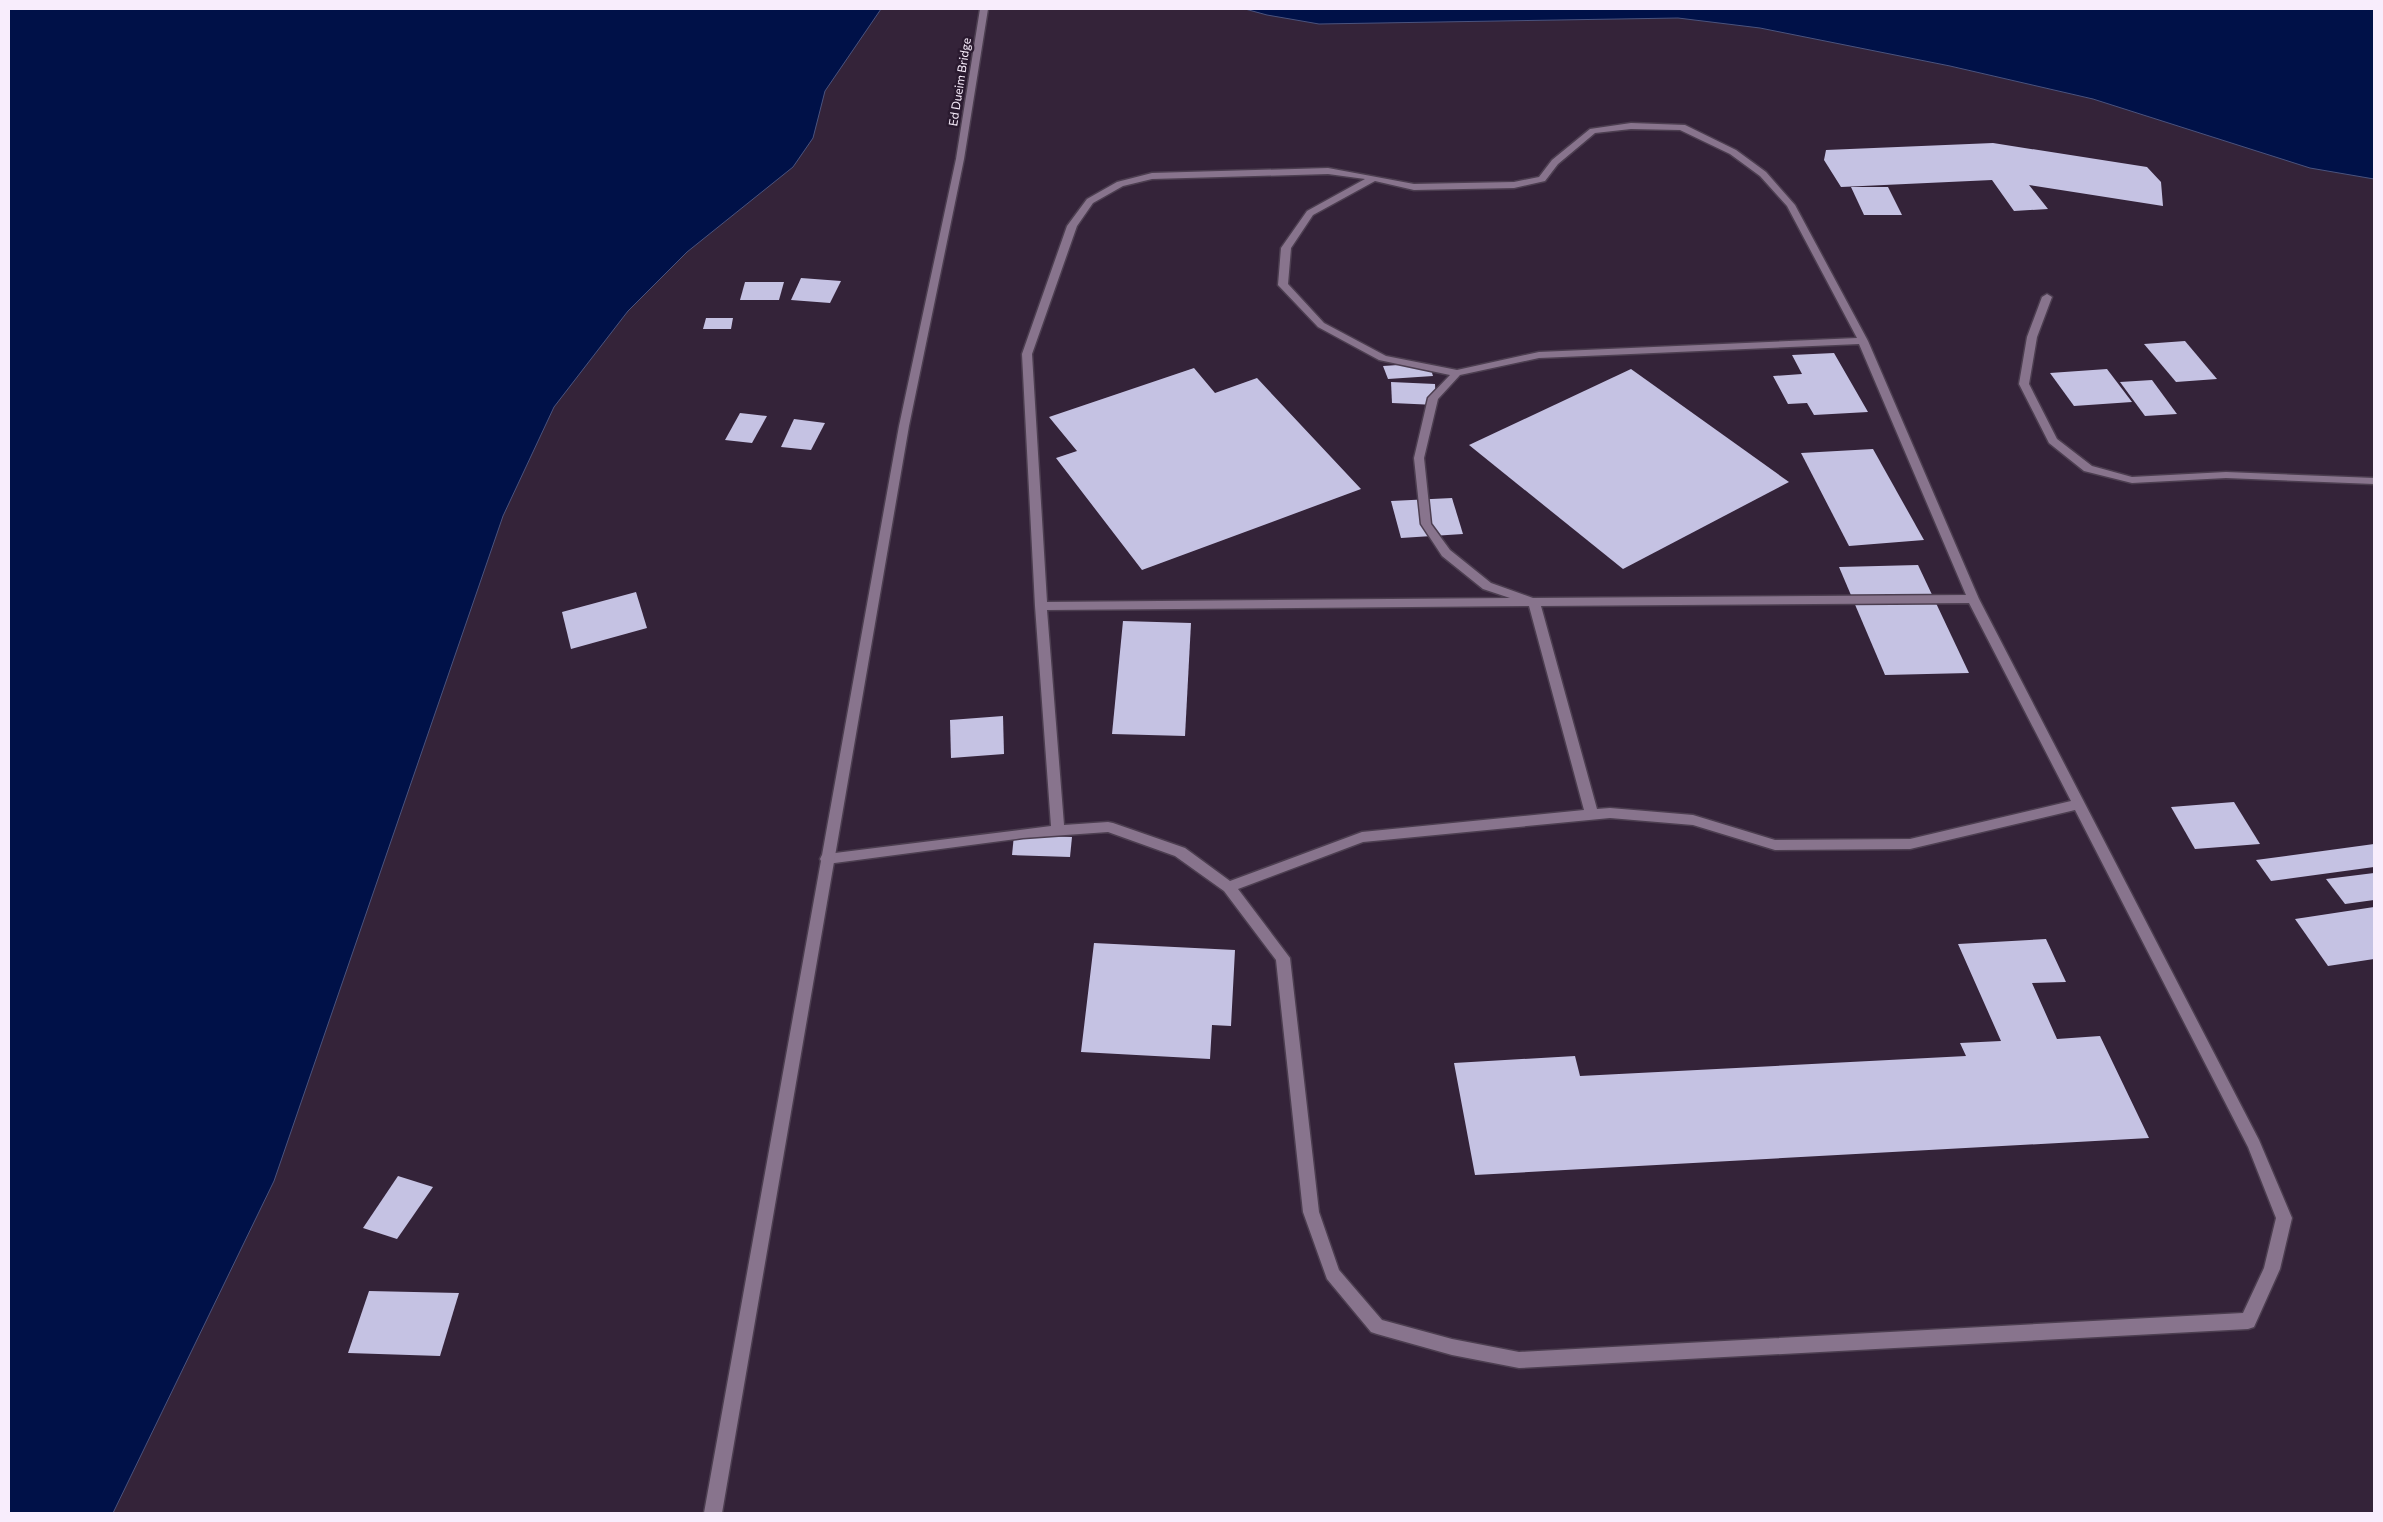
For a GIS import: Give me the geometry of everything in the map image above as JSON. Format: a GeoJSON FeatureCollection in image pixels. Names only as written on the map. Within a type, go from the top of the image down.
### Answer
{"type":"FeatureCollection","features":[{"type":"Feature","properties":{"kind":"main road","name":"Ed Dueim Bridge"},"geometry":{"type":"LineString","coordinates":[[713,1513],[904,426],[960,158],[984,9]]}},
{"type":"Feature","properties":{"kind":"main road"},"geometry":{"type":"LineString","coordinates":[[827,859],[1023,833],[1058,831],[1108,827],[1180,852],[1229,887],[1283,958],[1311,1212],[1333,1274],[1377,1326],[1452,1347],[1519,1360],[2248,1321],[2272,1269],[2284,1218],[2254,1145],[1973,599],[1863,341],[1791,205],[1763,174],[1733,152],[1682,127],[1632,126],[1593,131],[1555,162],[1542,179],[1514,185],[1414,187],[1374,178],[1328,172],[1152,176],[1120,184],[1090,201],[1072,226],[1027,354],[1041,606],[1058,831]]}},
{"type":"Feature","properties":{"kind":"main road"},"geometry":{"type":"LineString","coordinates":[[1374,178],[1310,213],[1286,248],[1284,285],[1320,325],[1383,358],[1457,373],[1539,355],[1863,341]]}},
{"type":"Feature","properties":{"kind":"main road"},"geometry":{"type":"LineString","coordinates":[[2047,297],[2032,336],[2024,384],[2053,441],[2088,468],[2132,480],[2226,476],[2374,481]]}},
{"type":"Feature","properties":{"kind":"main road"},"geometry":{"type":"LineString","coordinates":[[1457,373],[1433,398],[1419,458],[1426,524],[1446,553],[1487,586],[1534,603]]}},
{"type":"Feature","properties":{"kind":"main road"},"geometry":{"type":"LineString","coordinates":[[1041,606],[1973,599]]}},
{"type":"Feature","properties":{"kind":"main road"},"geometry":{"type":"LineString","coordinates":[[1534,603],[1592,815]]}},
{"type":"Feature","properties":{"kind":"main road"},"geometry":{"type":"LineString","coordinates":[[1229,887],[1362,836],[1610,813],[1693,820],[1775,845],[1910,844],[2080,804]]}},
{"type":"Feature","properties":{"kind":"shaded area"},"geometry":{"type":"Polygon","coordinates":[[[9,9],[881,9],[825,91],[813,138],[793,167],[687,252],[628,311],[554,407],[503,516],[274,1181],[113,1513],[9,1513],[9,9]]]}},
{"type":"Feature","properties":{"kind":"shaded area"},"geometry":{"type":"Polygon","coordinates":[[[1245,9],[2374,9],[2374,179],[2310,168],[2093,99],[1950,66],[1760,28],[1678,18],[1319,24],[1267,15],[1245,9]]]}},
{"type":"Feature","properties":{"kind":"building"},"geometry":{"type":"Polygon","coordinates":[[[1993,143],[2147,167],[2161,182],[2163,206],[2029,185],[2048,209],[2014,211],[1992,180],[1841,187],[1824,160],[1826,150],[1993,143]]]}},
{"type":"Feature","properties":{"kind":"building"},"geometry":{"type":"Polygon","coordinates":[[[1851,187],[1888,187],[1902,215],[1864,215],[1851,187]]]}},
{"type":"Feature","properties":{"kind":"building"},"geometry":{"type":"Polygon","coordinates":[[[801,278],[841,281],[830,303],[791,300],[801,278]]]}},
{"type":"Feature","properties":{"kind":"building"},"geometry":{"type":"Polygon","coordinates":[[[745,282],[784,282],[779,300],[740,300],[745,282]]]}},
{"type":"Feature","properties":{"kind":"building"},"geometry":{"type":"Polygon","coordinates":[[[706,318],[733,318],[731,329],[703,329],[706,318]]]}},
{"type":"Feature","properties":{"kind":"building"},"geometry":{"type":"Polygon","coordinates":[[[2185,341],[2217,379],[2176,382],[2144,344],[2185,341]]]}},
{"type":"Feature","properties":{"kind":"building"},"geometry":{"type":"Polygon","coordinates":[[[1834,353],[1868,412],[1814,415],[1807,403],[1788,404],[1773,376],[1802,374],[1792,355],[1834,353]]]}},
{"type":"Feature","properties":{"kind":"building"},"geometry":{"type":"Polygon","coordinates":[[[1429,363],[1433,376],[1388,379],[1383,366],[1429,363]]]}},
{"type":"Feature","properties":{"kind":"building"},"geometry":{"type":"Polygon","coordinates":[[[1194,368],[1215,393],[1257,378],[1361,489],[1142,570],[1056,458],[1077,451],[1049,417],[1194,368]]]}},
{"type":"Feature","properties":{"kind":"building"},"geometry":{"type":"Polygon","coordinates":[[[1631,369],[1789,482],[1623,569],[1469,445],[1631,369]]]}},
{"type":"Feature","properties":{"kind":"building"},"geometry":{"type":"Polygon","coordinates":[[[2107,369],[2132,402],[2074,406],[2050,373],[2107,369]]]}},
{"type":"Feature","properties":{"kind":"building"},"geometry":{"type":"Polygon","coordinates":[[[2152,380],[2177,414],[2145,416],[2120,382],[2152,380]]]}},
{"type":"Feature","properties":{"kind":"building"},"geometry":{"type":"Polygon","coordinates":[[[1391,382],[1435,384],[1436,405],[1392,403],[1391,382]]]}},
{"type":"Feature","properties":{"kind":"building"},"geometry":{"type":"Polygon","coordinates":[[[740,413],[767,416],[752,443],[725,440],[740,413]]]}},
{"type":"Feature","properties":{"kind":"building"},"geometry":{"type":"Polygon","coordinates":[[[794,419],[825,423],[811,450],[781,447],[794,419]]]}},
{"type":"Feature","properties":{"kind":"building"},"geometry":{"type":"Polygon","coordinates":[[[1873,449],[1924,540],[1849,546],[1801,453],[1873,449]]]}},
{"type":"Feature","properties":{"kind":"building"},"geometry":{"type":"Polygon","coordinates":[[[1452,498],[1463,534],[1401,538],[1391,501],[1452,498]]]}},
{"type":"Feature","properties":{"kind":"building"},"geometry":{"type":"Polygon","coordinates":[[[1918,565],[1969,673],[1885,675],[1839,567],[1918,565]]]}},
{"type":"Feature","properties":{"kind":"building"},"geometry":{"type":"Polygon","coordinates":[[[636,592],[647,628],[571,649],[562,612],[636,592]]]}},
{"type":"Feature","properties":{"kind":"building"},"geometry":{"type":"Polygon","coordinates":[[[1123,621],[1191,623],[1185,736],[1112,734],[1123,621]]]}},
{"type":"Feature","properties":{"kind":"building"},"geometry":{"type":"Polygon","coordinates":[[[1003,716],[1004,754],[951,758],[950,720],[1003,716]]]}},
{"type":"Feature","properties":{"kind":"building"},"geometry":{"type":"Polygon","coordinates":[[[2234,802],[2260,844],[2195,849],[2171,807],[2234,802]]]}},
{"type":"Feature","properties":{"kind":"building"},"geometry":{"type":"Polygon","coordinates":[[[1014,835],[1072,837],[1070,857],[1012,855],[1014,835]]]}},
{"type":"Feature","properties":{"kind":"building"},"geometry":{"type":"Polygon","coordinates":[[[2374,844],[2374,867],[2271,881],[2256,860],[2374,844]]]}},
{"type":"Feature","properties":{"kind":"building"},"geometry":{"type":"Polygon","coordinates":[[[2374,873],[2374,900],[2345,904],[2326,879],[2374,873]]]}},
{"type":"Feature","properties":{"kind":"building"},"geometry":{"type":"Polygon","coordinates":[[[2374,907],[2374,959],[2328,966],[2295,919],[2374,907]]]}},
{"type":"Feature","properties":{"kind":"building"},"geometry":{"type":"Polygon","coordinates":[[[2046,939],[2066,982],[2032,983],[2057,1039],[2100,1036],[2149,1138],[1475,1175],[1454,1063],[1575,1056],[1580,1076],[1966,1056],[1960,1043],[2001,1041],[1958,944],[2046,939]]]}},
{"type":"Feature","properties":{"kind":"building"},"geometry":{"type":"Polygon","coordinates":[[[1094,943],[1235,950],[1231,1026],[1212,1025],[1210,1059],[1081,1052],[1094,943]]]}},
{"type":"Feature","properties":{"kind":"building"},"geometry":{"type":"Polygon","coordinates":[[[398,1176],[433,1187],[397,1239],[363,1228],[398,1176]]]}},
{"type":"Feature","properties":{"kind":"building"},"geometry":{"type":"Polygon","coordinates":[[[369,1291],[459,1293],[440,1356],[348,1353],[369,1291]]]}}]}
